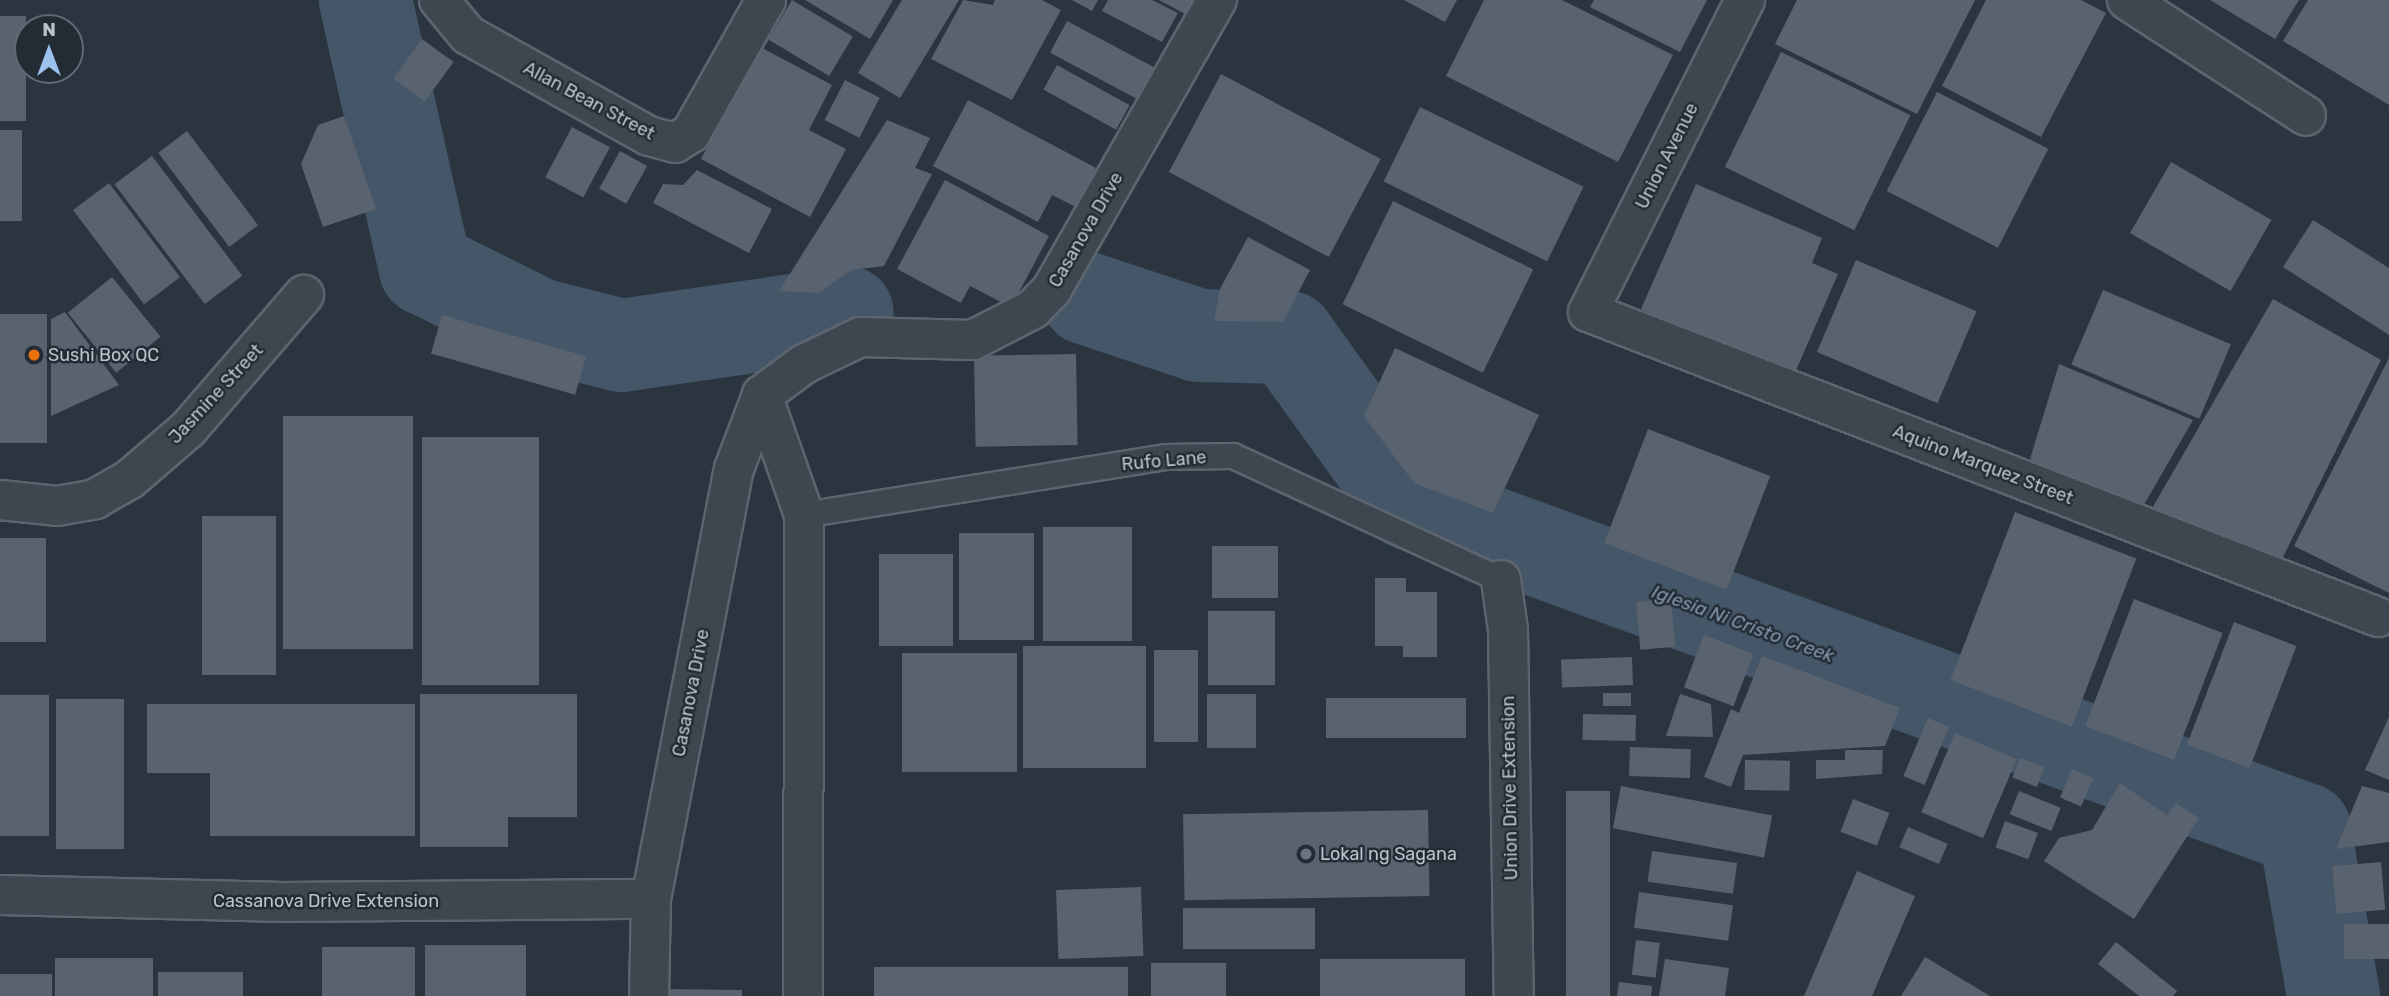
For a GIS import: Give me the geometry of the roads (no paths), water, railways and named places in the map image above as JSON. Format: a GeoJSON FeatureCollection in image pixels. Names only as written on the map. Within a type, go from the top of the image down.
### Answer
{"type":"FeatureCollection","features":[{"type":"Feature","properties":{"kind":"street","name":"Allan Bean Street"},"geometry":{"type":"LineString","coordinates":[[439,0],[468,35],[649,136],[675,143],[691,133],[765,0]]}},
{"type":"Feature","properties":{"kind":"street","name":"Casanova Drive"},"geometry":{"type":"LineString","coordinates":[[649,996],[651,900],[734,469],[762,395],[804,364],[860,337],[973,340],[1032,309],[1052,289],[1217,0]]}},
{"type":"Feature","properties":{"kind":"street","name":"Union Avenue"},"geometry":{"type":"LineString","coordinates":[[1588,312],[1745,0]]}},
{"type":"Feature","properties":{"kind":"street"},"geometry":{"type":"LineString","coordinates":[[2127,0],[2306,117]]}},
{"type":"Feature","properties":{"kind":"street","name":"Jasmine Street"},"geometry":{"type":"LineString","coordinates":[[0,500],[57,506],[94,499],[130,480],[189,428],[304,295]]}},
{"type":"Feature","properties":{"kind":"street","name":"Aquino Marquez Street"},"geometry":{"type":"LineString","coordinates":[[1588,312],[2378,617]]}},
{"type":"Feature","properties":{"kind":"street"},"geometry":{"type":"LineString","coordinates":[[762,395],[804,515],[803,996]]}},
{"type":"Feature","properties":{"kind":"street","name":"Union Drive Extension"},"geometry":{"type":"LineString","coordinates":[[1501,580],[1508,630],[1514,996]]}},
{"type":"Feature","properties":{"kind":"street","name":"Cassanova Drive Extension"},"geometry":{"type":"LineString","coordinates":[[0,895],[284,902],[651,900]]}},
{"type":"Feature","properties":{"kind":"lane","name":"Rufo Lane"},"geometry":{"type":"LineString","coordinates":[[804,515],[1165,457],[1233,456],[1501,580]]}},
{"type":"Feature","properties":{"kind":"waterway"},"geometry":{"type":"LineString","coordinates":[[365,0],[425,268],[538,324],[621,345],[847,312]]}},
{"type":"Feature","properties":{"kind":"waterway","name":"Iglesia Ni Cristo Creek"},"geometry":{"type":"LineString","coordinates":[[1087,298],[1198,335],[1288,337],[1407,502],[2304,829],[2333,996]]}},
{"type":"Feature","properties":{"kind":"place","name":"Sushi Box QC"},"geometry":{"type":"Point","coordinates":[34,355]}},
{"type":"Feature","properties":{"kind":"place","name":"Lokal ng Sagana"},"geometry":{"type":"Point","coordinates":[1306,854]}}]}
